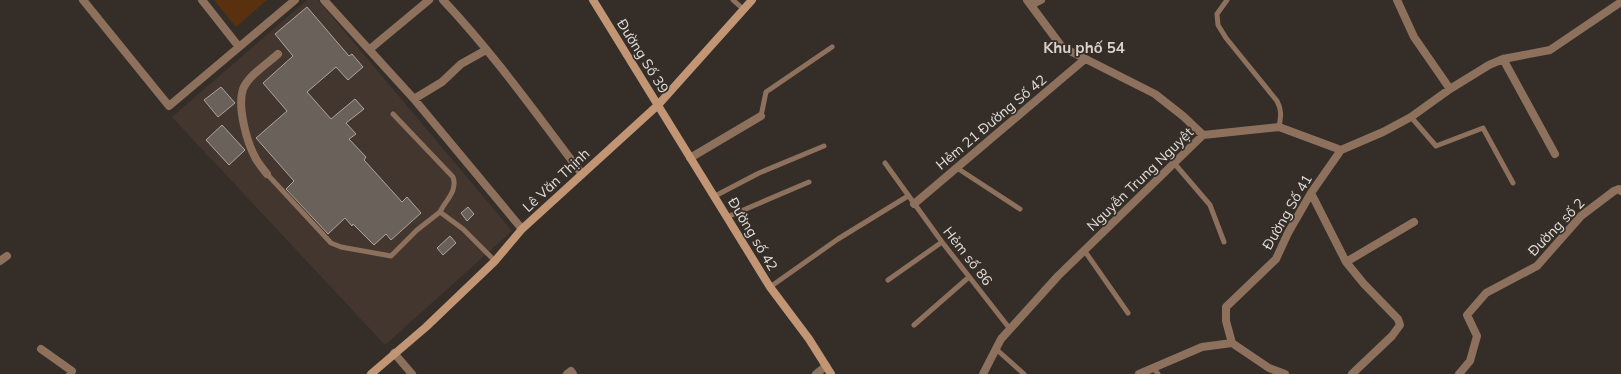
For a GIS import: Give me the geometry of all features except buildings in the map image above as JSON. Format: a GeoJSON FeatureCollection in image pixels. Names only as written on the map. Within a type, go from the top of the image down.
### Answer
{"type":"FeatureCollection","features":[{"type":"Feature","properties":{"kind":"street"},"geometry":{"type":"LineString","coordinates":[[83,0],[169,106],[295,0]]}},
{"type":"Feature","properties":{"kind":"street"},"geometry":{"type":"LineString","coordinates":[[202,0],[240,47]]}},
{"type":"Feature","properties":{"kind":"street"},"geometry":{"type":"LineString","coordinates":[[324,0],[414,99],[522,229]]}},
{"type":"Feature","properties":{"kind":"street"},"geometry":{"type":"LineString","coordinates":[[370,49],[429,0]]}},
{"type":"Feature","properties":{"kind":"street"},"geometry":{"type":"LineString","coordinates":[[443,0],[463,21],[582,174]]}},
{"type":"Feature","properties":{"kind":"street","name":"Đường Số 39"},"geometry":{"type":"LineString","coordinates":[[593,0],[658,105]]}},
{"type":"Feature","properties":{"kind":"street","name":"Lê Văn Thịnh"},"geometry":{"type":"LineString","coordinates":[[371,374],[426,327],[495,261],[522,229],[658,105],[752,0]]}},
{"type":"Feature","properties":{"kind":"street"},"geometry":{"type":"LineString","coordinates":[[1041,0],[1029,2],[1062,47],[1155,94],[1183,116],[1203,135]]}},
{"type":"Feature","properties":{"kind":"street"},"geometry":{"type":"LineString","coordinates":[[1397,0],[1414,37],[1450,89]]}},
{"type":"Feature","properties":{"kind":"street"},"geometry":{"type":"LineString","coordinates":[[1341,150],[1383,132],[1411,117],[1450,89],[1489,65],[1503,59],[1550,50],[1621,2]]}},
{"type":"Feature","properties":{"kind":"street"},"geometry":{"type":"LineString","coordinates":[[414,99],[442,82],[461,64],[486,50]]}},
{"type":"Feature","properties":{"kind":"street"},"geometry":{"type":"LineString","coordinates":[[267,174],[256,160],[249,143],[243,118],[241,101],[244,89],[250,79],[278,54]]}},
{"type":"Feature","properties":{"kind":"street","name":"Hẻm 21 Đường Số 42"},"geometry":{"type":"LineString","coordinates":[[914,204],[1085,59]]}},
{"type":"Feature","properties":{"kind":"street"},"geometry":{"type":"LineString","coordinates":[[1503,59],[1555,154]]}},
{"type":"Feature","properties":{"kind":"street","name":"Đường số 42"},"geometry":{"type":"LineString","coordinates":[[658,105],[770,287],[809,339],[831,374]]}},
{"type":"Feature","properties":{"kind":"street"},"geometry":{"type":"LineString","coordinates":[[690,158],[761,116]]}},
{"type":"Feature","properties":{"kind":"street","name":"Nguyễn Trung Nguyệt"},"geometry":{"type":"LineString","coordinates":[[983,374],[1001,339],[1058,276],[1203,135],[1278,126],[1341,150]]}},
{"type":"Feature","properties":{"kind":"street","name":"Đường Số 41"},"geometry":{"type":"LineString","coordinates":[[1232,343],[1226,321],[1226,307],[1276,259],[1311,193],[1341,150]]}},
{"type":"Feature","properties":{"kind":"street","name":"Đường số 2"},"geometry":{"type":"LineString","coordinates":[[1459,374],[1470,362],[1477,336],[1467,315],[1486,293],[1537,266],[1580,216],[1614,191],[1619,189],[1621,191]]}},
{"type":"Feature","properties":{"kind":"street"},"geometry":{"type":"LineString","coordinates":[[1311,193],[1346,262],[1364,284],[1398,320],[1400,325],[1392,336],[1352,374]]}},
{"type":"Feature","properties":{"kind":"street"},"geometry":{"type":"LineString","coordinates":[[1346,262],[1414,222]]}},
{"type":"Feature","properties":{"kind":"street"},"geometry":{"type":"LineString","coordinates":[[1139,374],[1156,371],[1202,347],[1232,343],[1269,368],[1286,374]]}},
{"type":"Feature","properties":{"kind":"street"},"geometry":{"type":"LineString","coordinates":[[41,349],[72,371],[70,374]]}},
{"type":"Feature","properties":{"kind":"street"},"geometry":{"type":"LineString","coordinates":[[394,353],[412,374]]}},
{"type":"Feature","properties":{"kind":"street"},"geometry":{"type":"LineString","coordinates":[[816,374],[826,366]]}},
{"type":"Feature","properties":{"kind":"street"},"geometry":{"type":"LineString","coordinates":[[567,374],[571,371],[573,374]]}},
{"type":"Feature","properties":{"kind":"lane"},"geometry":{"type":"LineString","coordinates":[[733,0],[743,9]]}},
{"type":"Feature","properties":{"kind":"lane"},"geometry":{"type":"LineString","coordinates":[[1227,0],[1217,14],[1218,25],[1226,38],[1277,100],[1281,114],[1278,126]]}},
{"type":"Feature","properties":{"kind":"lane"},"geometry":{"type":"LineString","coordinates":[[761,116],[766,92],[832,47]]}},
{"type":"Feature","properties":{"kind":"lane"},"geometry":{"type":"LineString","coordinates":[[267,174],[330,243],[340,247],[391,256],[417,230],[440,212],[453,192],[455,181],[453,177],[393,114]]}},
{"type":"Feature","properties":{"kind":"lane"},"geometry":{"type":"LineString","coordinates":[[1411,117],[1436,146],[1483,128],[1513,183]]}},
{"type":"Feature","properties":{"kind":"lane"},"geometry":{"type":"LineString","coordinates":[[715,196],[759,173],[824,146]]}},
{"type":"Feature","properties":{"kind":"lane","name":"Hẻm số 86"},"geometry":{"type":"LineString","coordinates":[[885,163],[942,242],[1010,329]]}},
{"type":"Feature","properties":{"kind":"lane"},"geometry":{"type":"LineString","coordinates":[[1174,163],[1210,205],[1224,242]]}},
{"type":"Feature","properties":{"kind":"lane"},"geometry":{"type":"LineString","coordinates":[[957,168],[1020,208]]}},
{"type":"Feature","properties":{"kind":"lane"},"geometry":{"type":"LineString","coordinates":[[727,217],[809,182]]}},
{"type":"Feature","properties":{"kind":"lane"},"geometry":{"type":"LineString","coordinates":[[770,287],[838,239],[908,196]]}},
{"type":"Feature","properties":{"kind":"lane"},"geometry":{"type":"LineString","coordinates":[[440,212],[463,229],[495,261]]}},
{"type":"Feature","properties":{"kind":"lane"},"geometry":{"type":"LineString","coordinates":[[888,280],[942,242]]}},
{"type":"Feature","properties":{"kind":"lane"},"geometry":{"type":"LineString","coordinates":[[1084,250],[1128,313]]}},
{"type":"Feature","properties":{"kind":"lane"},"geometry":{"type":"LineString","coordinates":[[914,325],[969,277]]}},
{"type":"Feature","properties":{"kind":"lane"},"geometry":{"type":"LineString","coordinates":[[996,349],[1024,374]]}},
{"type":"Feature","properties":{"kind":"shaded area"},"geometry":{"type":"Polygon","coordinates":[[[214,0],[267,0],[236,27],[214,0]]]}},
{"type":"Feature","properties":{"kind":"shaded area"},"geometry":{"type":"Polygon","coordinates":[[[307,0],[318,0],[512,231],[385,345],[172,117],[307,0]]]}},
{"type":"Feature","properties":{"kind":"district","name":"Khu phố 54"},"geometry":{"type":"Point","coordinates":[1084,47]}}]}
